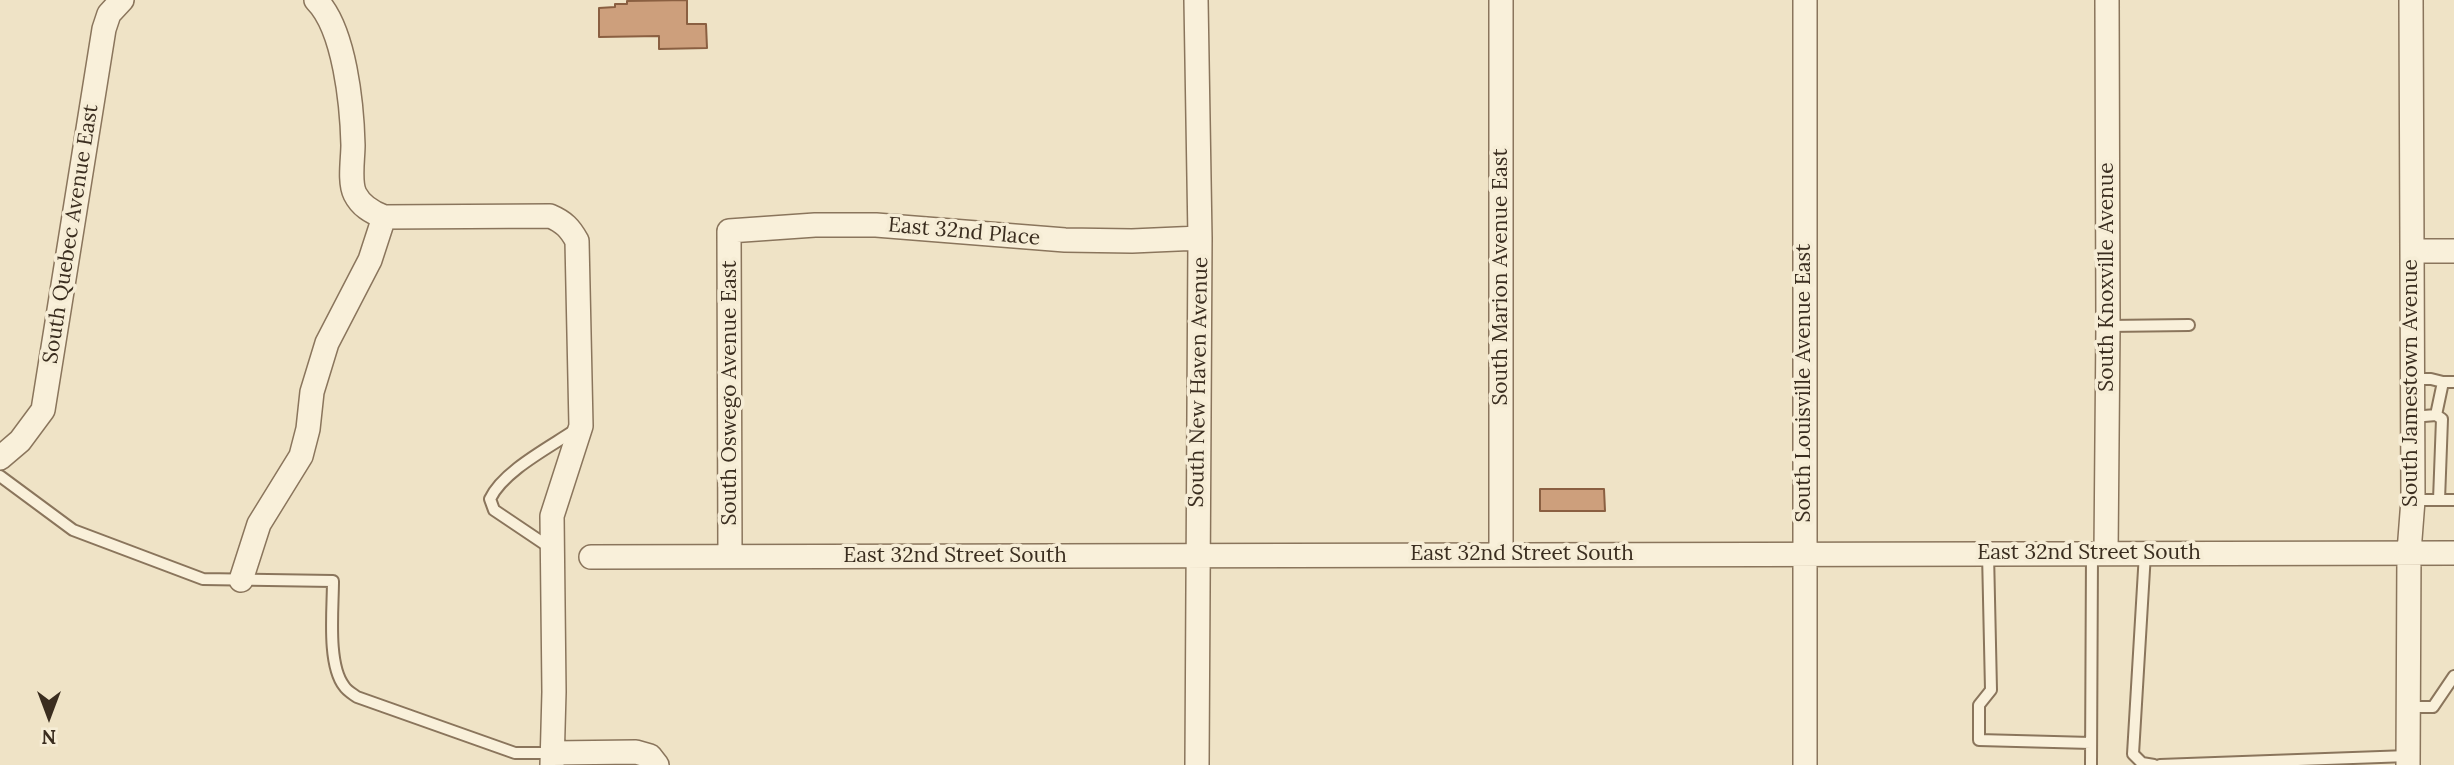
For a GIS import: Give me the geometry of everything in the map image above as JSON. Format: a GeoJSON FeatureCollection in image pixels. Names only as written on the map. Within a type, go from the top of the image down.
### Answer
{"type":"FeatureCollection","features":[{"type":"Feature","properties":{"kind":"street","name":"South Quebec Avenue East"},"geometry":{"type":"LineString","coordinates":[[1,474],[20,441],[43,410],[104,29],[109,14],[122,0]]}},
{"type":"Feature","properties":{"kind":"street"},"geometry":{"type":"LineString","coordinates":[[316,0],[323,6],[337,37],[347,81],[352,121],[353,191],[362,204],[372,213],[384,217],[550,216],[563,221],[577,241],[580,426],[552,516],[552,759],[607,759],[636,752],[650,757],[657,765]]}},
{"type":"Feature","properties":{"kind":"street","name":"South New Haven Avenue"},"geometry":{"type":"LineString","coordinates":[[1196,0],[1200,238],[1198,765]]}},
{"type":"Feature","properties":{"kind":"street","name":"South Marion Avenue East"},"geometry":{"type":"LineString","coordinates":[[1502,0],[1502,554]]}},
{"type":"Feature","properties":{"kind":"street","name":"South Louisville Avenue East"},"geometry":{"type":"LineString","coordinates":[[1805,0],[1805,765]]}},
{"type":"Feature","properties":{"kind":"street","name":"South Knoxville Avenue"},"geometry":{"type":"LineString","coordinates":[[2099,553],[2108,326],[2107,0]]}},
{"type":"Feature","properties":{"kind":"street","name":"South Jamestown Avenue"},"geometry":{"type":"LineString","coordinates":[[2408,761],[2409,552],[2413,500],[2411,0]]}},
{"type":"Feature","properties":{"kind":"street"},"geometry":{"type":"LineString","coordinates":[[241,580],[259,524],[301,456],[308,429],[312,392],[327,343],[370,260],[384,217]]}},
{"type":"Feature","properties":{"kind":"street","name":"East 32nd Place"},"geometry":{"type":"LineString","coordinates":[[729,231],[815,225],[876,225],[1065,240],[1200,238]]}},
{"type":"Feature","properties":{"kind":"street","name":"South Oswego Avenue East"},"geometry":{"type":"LineString","coordinates":[[729,231],[730,556]]}},
{"type":"Feature","properties":{"kind":"street"},"geometry":{"type":"LineString","coordinates":[[2412,251],[2454,251]]}},
{"type":"Feature","properties":{"kind":"street","name":"East 32nd Street South"},"geometry":{"type":"LineString","coordinates":[[591,557],[2454,553]]}},
{"type":"Feature","properties":{"kind":"lane"},"geometry":{"type":"LineString","coordinates":[[2108,326],[2189,325]]}},
{"type":"Feature","properties":{"kind":"lane"},"geometry":{"type":"LineString","coordinates":[[2412,379],[2448,382],[2436,415]]}},
{"type":"Feature","properties":{"kind":"lane"},"geometry":{"type":"LineString","coordinates":[[2412,417],[2436,415],[2442,419],[2439,500]]}},
{"type":"Feature","properties":{"kind":"lane"},"geometry":{"type":"LineString","coordinates":[[552,549],[494,510],[491,499],[495,488],[506,478],[580,426]]}},
{"type":"Feature","properties":{"kind":"lane"},"geometry":{"type":"LineString","coordinates":[[1,474],[73,530],[202,579],[332,581],[334,656],[337,673],[345,688],[357,697],[515,754],[552,759]]}},
{"type":"Feature","properties":{"kind":"lane"},"geometry":{"type":"LineString","coordinates":[[2413,500],[2454,500]]}},
{"type":"Feature","properties":{"kind":"lane"},"geometry":{"type":"LineString","coordinates":[[1988,553],[1991,690],[1979,705],[1979,740],[2091,743]]}},
{"type":"Feature","properties":{"kind":"lane"},"geometry":{"type":"LineString","coordinates":[[2091,765],[2099,553]]}},
{"type":"Feature","properties":{"kind":"lane"},"geometry":{"type":"LineString","coordinates":[[2146,553],[2133,754],[2142,763],[2154,765]]}},
{"type":"Feature","properties":{"kind":"lane"},"geometry":{"type":"LineString","coordinates":[[2408,707],[2433,707],[2454,676]]}},
{"type":"Feature","properties":{"kind":"lane"},"geometry":{"type":"LineString","coordinates":[[2161,765],[2408,761]]}},
{"type":"Feature","properties":{"kind":"building"},"geometry":{"type":"Polygon","coordinates":[[[687,0],[687,24],[706,24],[707,48],[659,49],[659,36],[599,37],[599,8],[627,4],[627,1],[687,0]]]}},
{"type":"Feature","properties":{"kind":"building"},"geometry":{"type":"Polygon","coordinates":[[[1540,489],[1604,489],[1605,511],[1540,511],[1540,489]]]}}]}
